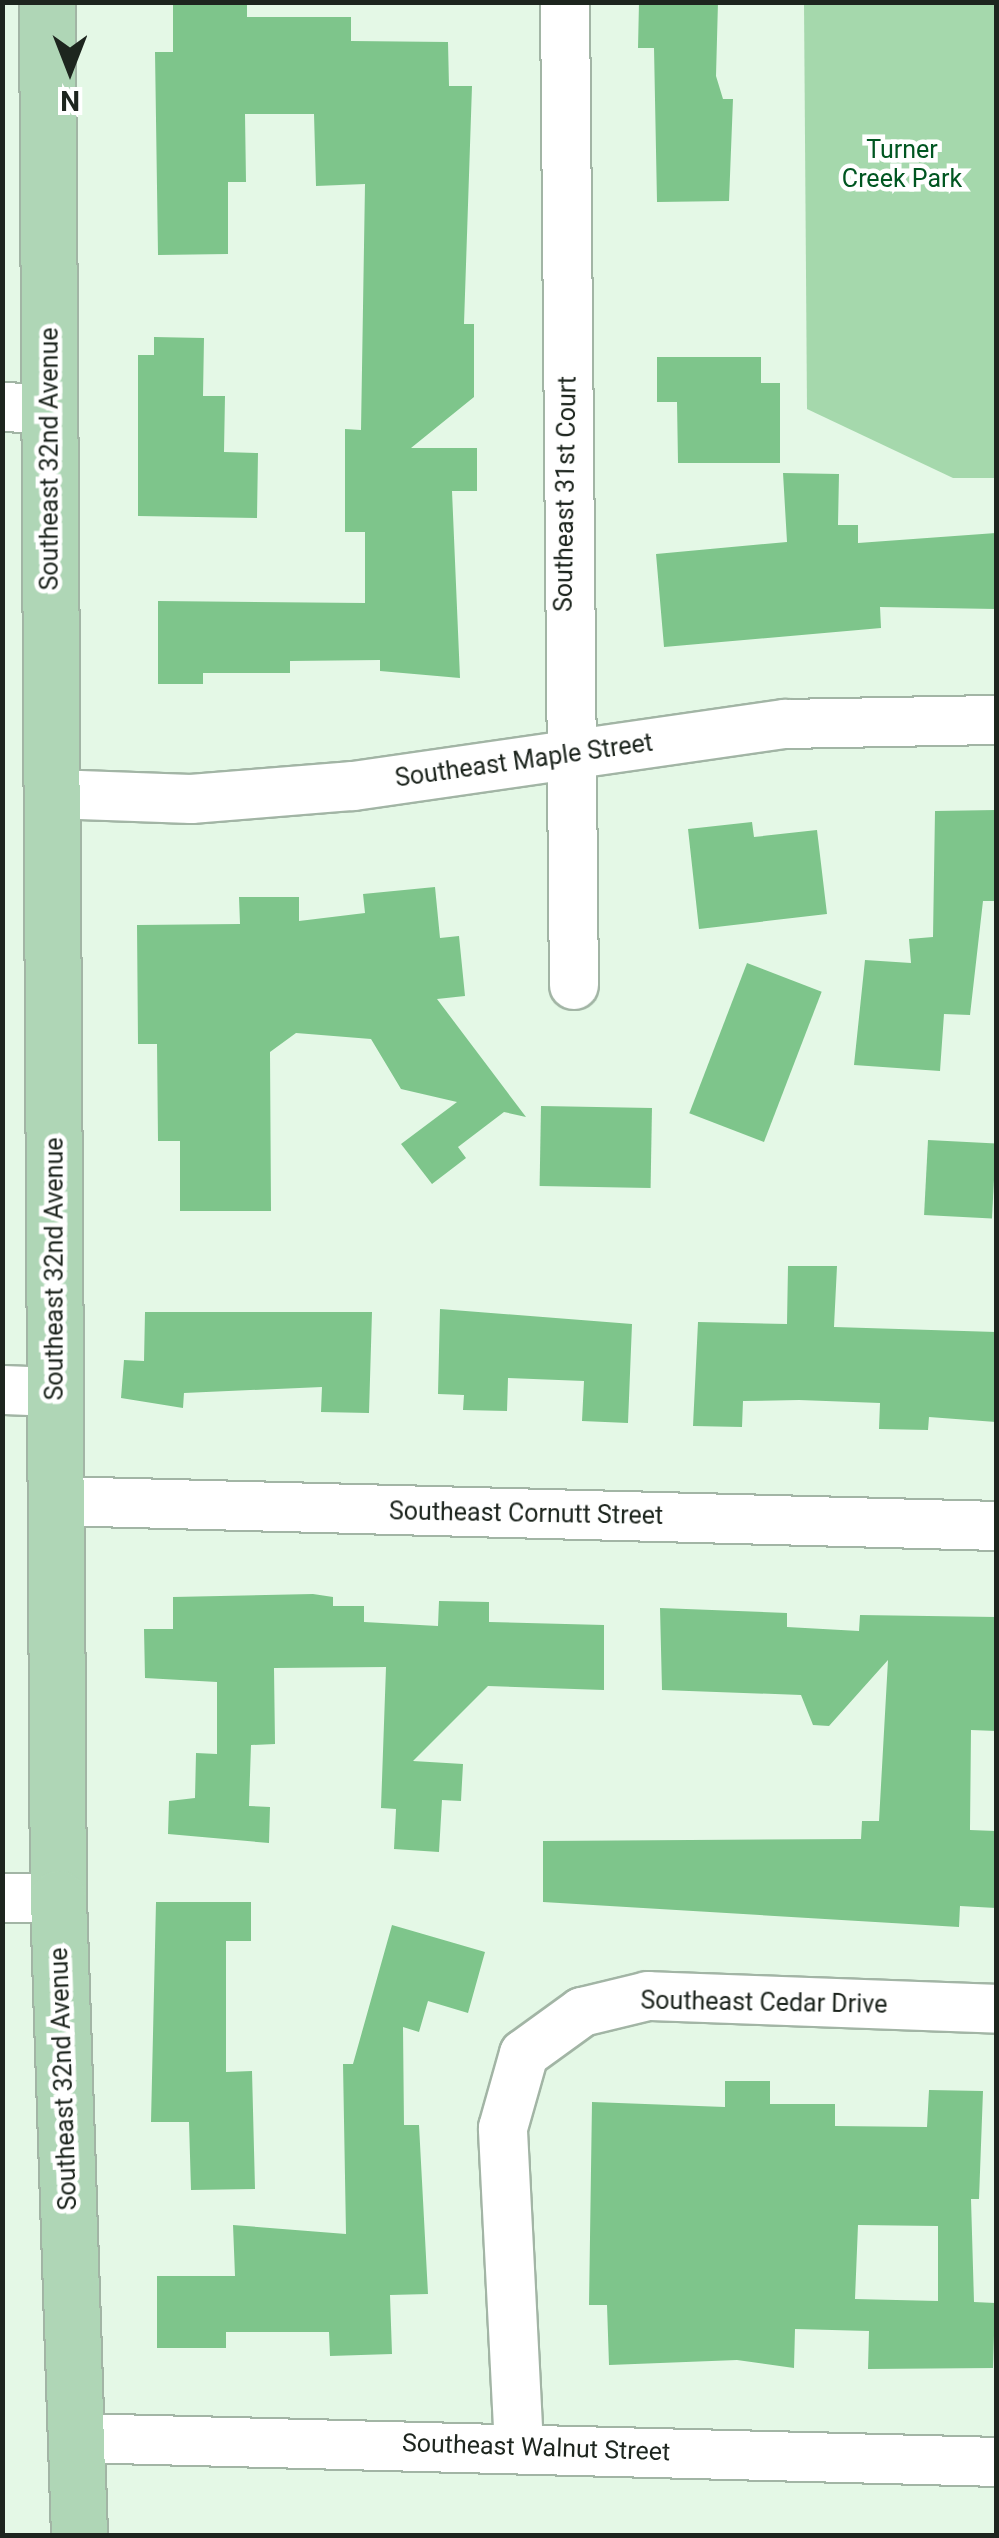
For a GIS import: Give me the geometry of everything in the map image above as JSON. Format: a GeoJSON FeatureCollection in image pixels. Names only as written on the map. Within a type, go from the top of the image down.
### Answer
{"type":"FeatureCollection","features":[{"type":"Feature","properties":{"kind":"main road","name":"Southeast 32nd Avenue"},"geometry":{"type":"LineString","coordinates":[[47,2],[26,408],[52,794],[29,1391],[56,1501],[58,1898],[78,2536]]}},
{"type":"Feature","properties":{"kind":"street","name":"Southeast 31st Court"},"geometry":{"type":"LineString","coordinates":[[565,2],[565,753],[574,985]]}},
{"type":"Feature","properties":{"kind":"street","name":"Southeast Maple Street"},"geometry":{"type":"LineString","coordinates":[[52,794],[191,799],[353,786],[786,724],[996,720]]}},
{"type":"Feature","properties":{"kind":"street","name":"Southeast Cornutt Street"},"geometry":{"type":"LineString","coordinates":[[56,1501],[996,1526]]}},
{"type":"Feature","properties":{"kind":"street"},"geometry":{"type":"LineString","coordinates":[[2,1898],[58,1898]]}},
{"type":"Feature","properties":{"kind":"street","name":"Southeast Cedar Drive"},"geometry":{"type":"LineString","coordinates":[[519,2447],[503,2128],[524,2054],[582,2012],[648,1996],[996,2009]]}},
{"type":"Feature","properties":{"kind":"street","name":"Southeast Walnut Street"},"geometry":{"type":"LineString","coordinates":[[76,2438],[996,2462]]}},
{"type":"Feature","properties":{"kind":"green space","name":"Turner Creek Park"},"geometry":{"type":"Polygon","coordinates":[[[804,3],[996,3],[996,478],[953,478],[807,409],[804,3]]]}},
{"type":"Feature","properties":{"kind":"building"},"geometry":{"type":"Polygon","coordinates":[[[173,2],[247,2],[247,17],[351,17],[351,41],[448,42],[449,86],[472,86],[464,324],[474,324],[474,397],[411,448],[477,448],[477,491],[452,491],[460,678],[380,671],[380,660],[290,661],[290,673],[203,673],[203,684],[158,684],[158,601],[365,603],[365,532],[345,532],[345,429],[361,430],[365,184],[316,186],[314,114],[245,114],[246,182],[228,182],[228,254],[158,255],[155,52],[173,52],[173,2]]]}},
{"type":"Feature","properties":{"kind":"building"},"geometry":{"type":"Polygon","coordinates":[[[639,2],[718,2],[716,76],[723,99],[733,99],[729,201],[657,202],[654,48],[638,48],[639,2]]]}},
{"type":"Feature","properties":{"kind":"building"},"geometry":{"type":"Polygon","coordinates":[[[154,337],[204,338],[203,396],[225,396],[224,452],[258,453],[257,518],[138,516],[138,355],[154,355],[154,337]]]}},
{"type":"Feature","properties":{"kind":"building"},"geometry":{"type":"Polygon","coordinates":[[[657,357],[761,357],[761,383],[780,383],[780,463],[678,463],[677,402],[657,402],[657,357]]]}},
{"type":"Feature","properties":{"kind":"building"},"geometry":{"type":"Polygon","coordinates":[[[783,473],[839,474],[838,525],[858,525],[858,543],[996,533],[996,609],[880,607],[881,628],[664,647],[656,554],[787,542],[783,473]]]}},
{"type":"Feature","properties":{"kind":"building"},"geometry":{"type":"Polygon","coordinates":[[[996,810],[996,901],[983,901],[970,1015],[944,1014],[940,1071],[854,1065],[865,960],[911,963],[909,939],[933,937],[935,811],[996,810]]]}},
{"type":"Feature","properties":{"kind":"building"},"geometry":{"type":"Polygon","coordinates":[[[752,822],[754,837],[817,830],[827,914],[699,929],[688,829],[752,822]]]}},
{"type":"Feature","properties":{"kind":"building"},"geometry":{"type":"Polygon","coordinates":[[[435,887],[440,938],[459,936],[465,996],[437,999],[526,1117],[504,1112],[458,1147],[466,1158],[432,1184],[401,1144],[457,1102],[401,1089],[371,1039],[296,1033],[270,1052],[271,1211],[180,1211],[180,1141],[158,1141],[157,1044],[138,1044],[137,925],[240,924],[239,897],[299,897],[299,921],[365,913],[363,894],[435,887]]]}},
{"type":"Feature","properties":{"kind":"building"},"geometry":{"type":"Polygon","coordinates":[[[747,963],[822,992],[764,1142],[689,1113],[747,963]]]}},
{"type":"Feature","properties":{"kind":"building"},"geometry":{"type":"Polygon","coordinates":[[[541,1106],[652,1108],[651,1188],[540,1186],[541,1106]]]}},
{"type":"Feature","properties":{"kind":"building"},"geometry":{"type":"Polygon","coordinates":[[[928,1140],[996,1144],[992,1218],[924,1215],[928,1140]]]}},
{"type":"Feature","properties":{"kind":"building"},"geometry":{"type":"Polygon","coordinates":[[[788,1266],[837,1266],[834,1327],[996,1332],[996,1422],[929,1417],[928,1430],[879,1429],[880,1403],[799,1400],[743,1401],[742,1427],[693,1426],[698,1322],[787,1324],[788,1266]]]}},
{"type":"Feature","properties":{"kind":"building"},"geometry":{"type":"Polygon","coordinates":[[[440,1309],[632,1324],[628,1423],[582,1421],[584,1381],[508,1378],[507,1411],[463,1410],[464,1395],[438,1394],[440,1309]]]}},
{"type":"Feature","properties":{"kind":"building"},"geometry":{"type":"Polygon","coordinates":[[[145,1312],[372,1312],[369,1413],[321,1412],[322,1387],[184,1393],[183,1408],[121,1398],[124,1360],[144,1361],[145,1312]]]}},
{"type":"Feature","properties":{"kind":"building"},"geometry":{"type":"Polygon","coordinates":[[[173,1597],[333,1597],[333,1606],[364,1606],[364,1622],[438,1626],[439,1601],[489,1602],[489,1622],[604,1625],[604,1690],[488,1686],[413,1761],[463,1764],[461,1801],[442,1800],[439,1852],[394,1849],[396,1809],[381,1808],[386,1667],[274,1668],[275,1744],[251,1745],[249,1806],[270,1807],[269,1843],[168,1834],[169,1801],[195,1798],[196,1753],[217,1754],[217,1682],[145,1678],[144,1629],[173,1629],[173,1597]]]}},
{"type":"Feature","properties":{"kind":"building"},"geometry":{"type":"Polygon","coordinates":[[[660,1608],[787,1613],[787,1627],[859,1631],[860,1615],[996,1617],[996,1731],[971,1730],[970,1830],[996,1831],[996,1908],[960,1906],[959,1927],[543,1902],[543,1841],[861,1839],[862,1821],[879,1821],[888,1660],[829,1726],[813,1725],[801,1695],[662,1690],[660,1608]]]}},
{"type":"Feature","properties":{"kind":"building"},"geometry":{"type":"Polygon","coordinates":[[[156,1902],[251,1902],[251,1941],[226,1941],[226,2072],[252,2071],[255,2189],[191,2190],[189,2122],[151,2122],[156,1902]]]}},
{"type":"Feature","properties":{"kind":"building"},"geometry":{"type":"Polygon","coordinates":[[[392,1925],[485,1952],[468,2013],[428,2001],[419,2032],[403,2027],[404,2125],[419,2125],[428,2294],[390,2295],[392,2354],[330,2356],[329,2332],[226,2332],[226,2348],[157,2348],[157,2276],[235,2276],[233,2225],[346,2234],[343,2064],[353,2064],[392,1925]]]}},
{"type":"Feature","properties":{"kind":"building"},"geometry":{"type":"Polygon","coordinates":[[[725,2081],[770,2081],[770,2104],[835,2104],[835,2126],[927,2127],[929,2090],[983,2091],[979,2199],[971,2199],[974,2302],[995,2303],[993,2368],[868,2369],[869,2331],[795,2329],[794,2368],[737,2360],[609,2365],[607,2305],[589,2305],[592,2102],[725,2107],[725,2081]],[[858,2225],[855,2299],[938,2301],[938,2226],[858,2225]]]}}]}
